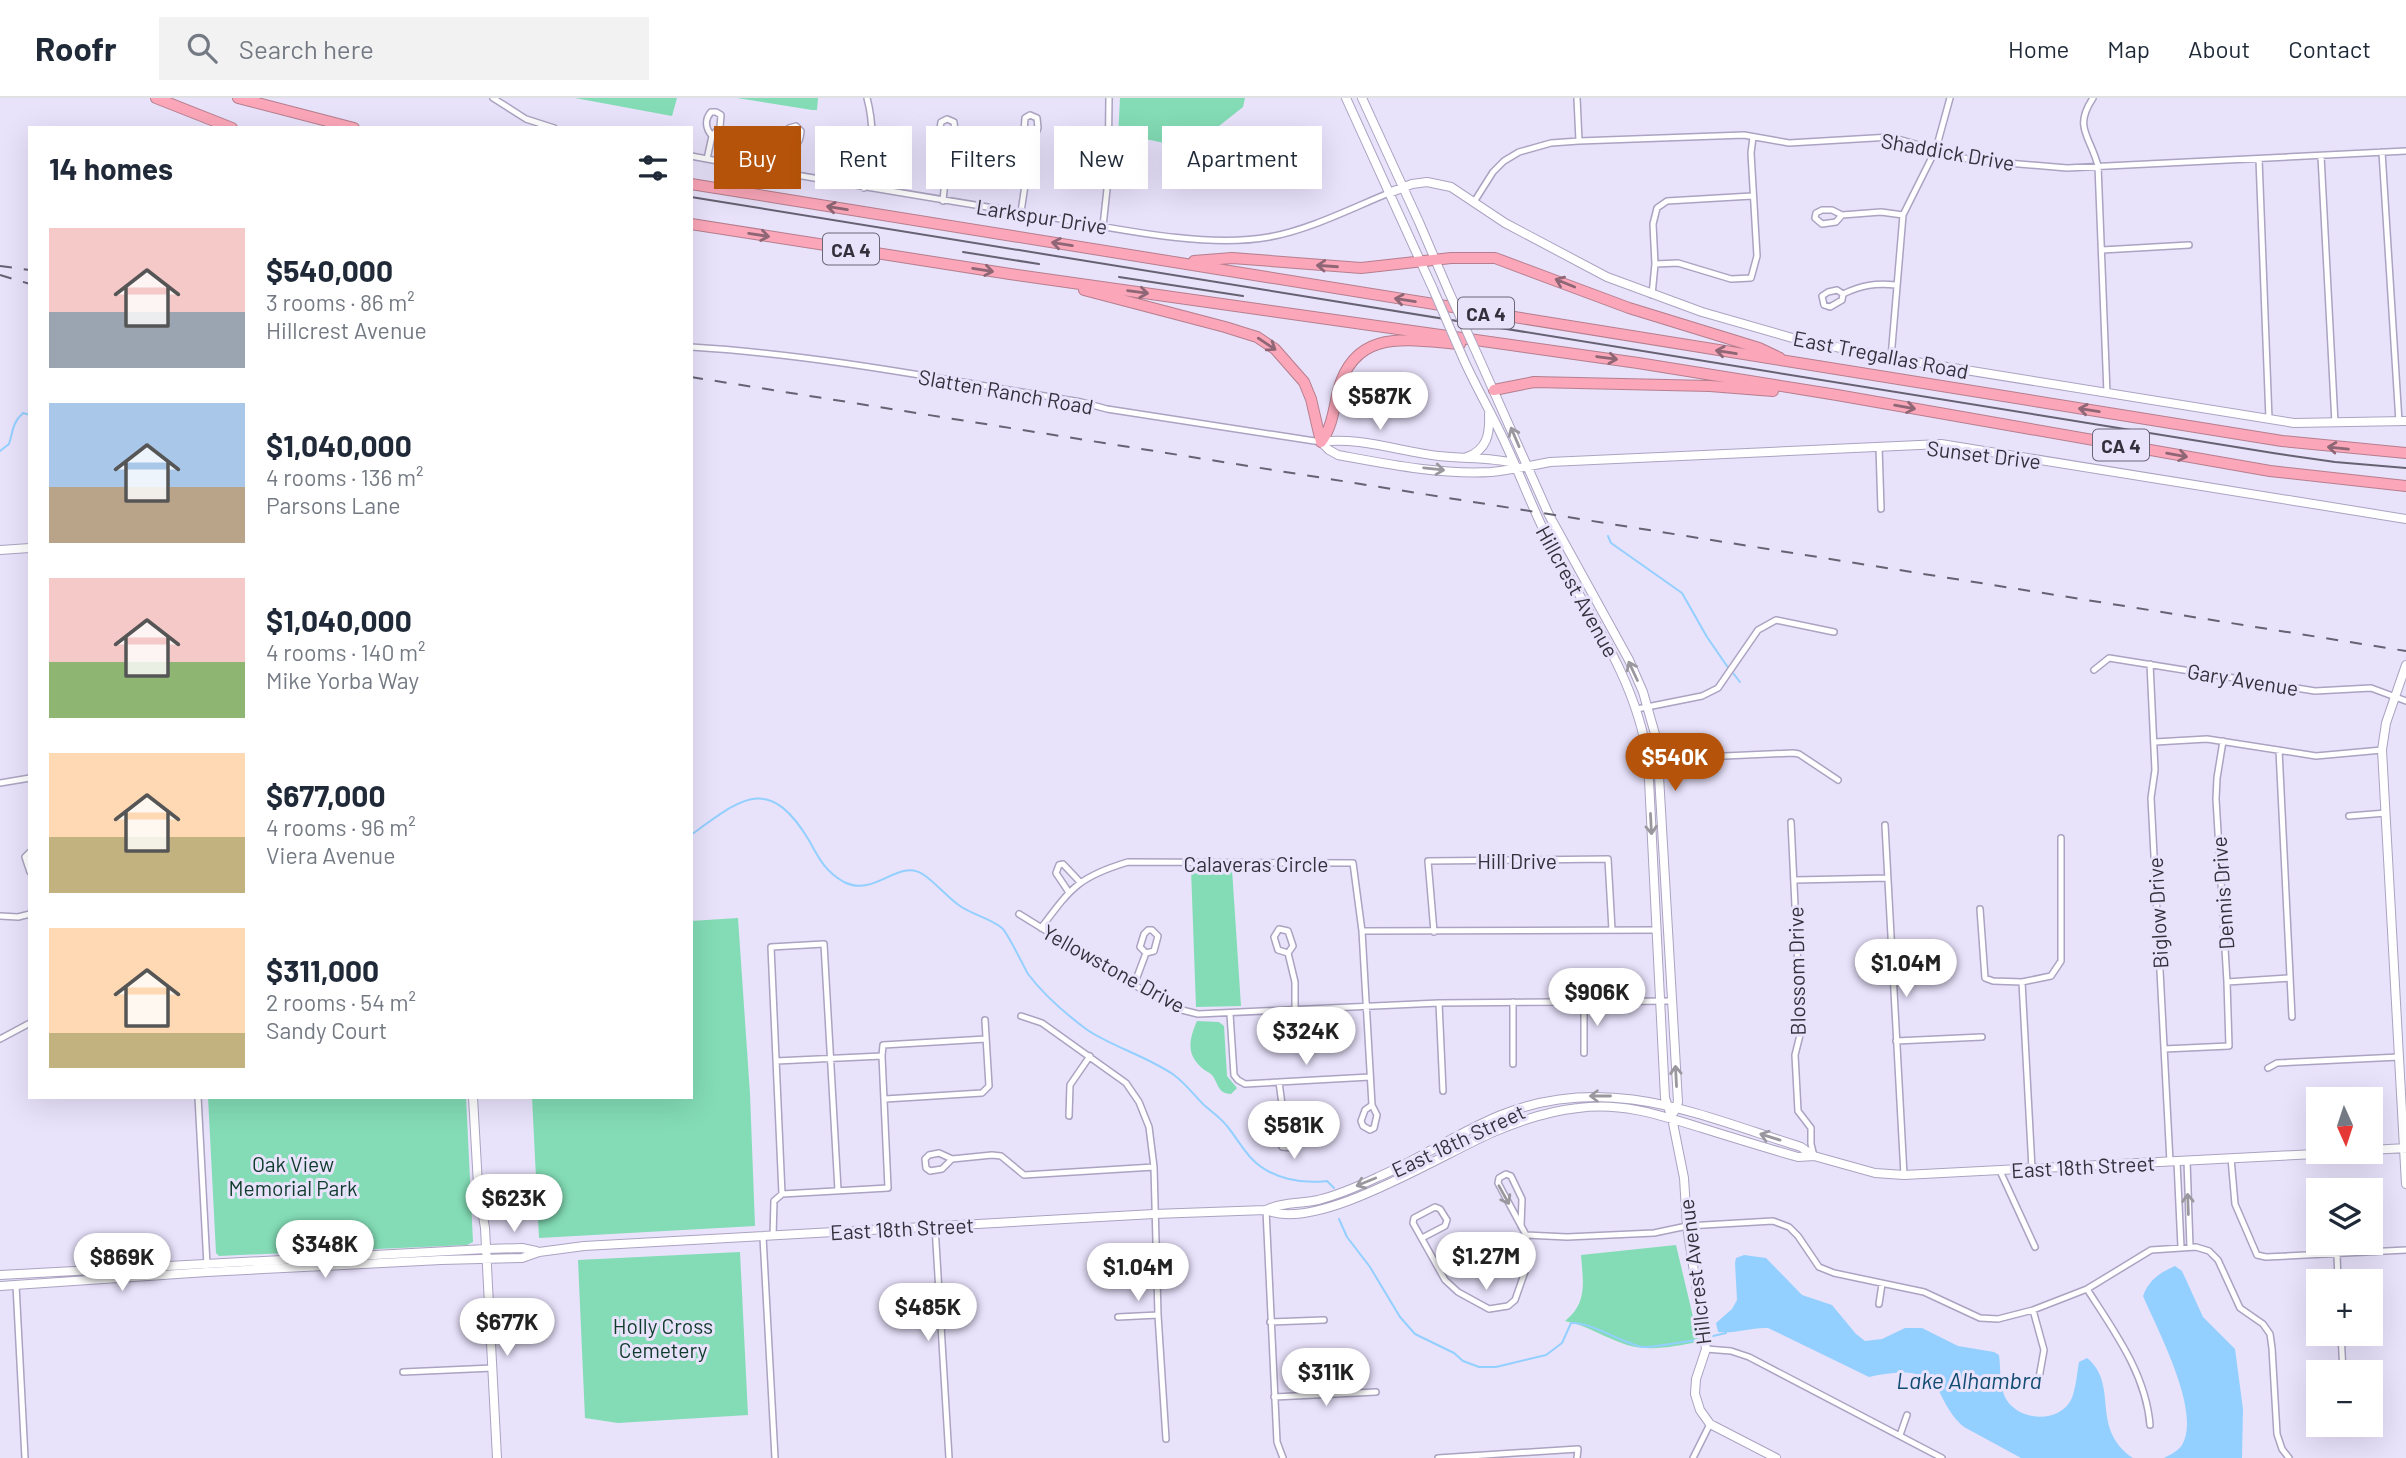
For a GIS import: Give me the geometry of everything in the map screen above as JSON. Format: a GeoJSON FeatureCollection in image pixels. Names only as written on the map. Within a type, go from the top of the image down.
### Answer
{"type":"FeatureCollection","features":[{"type":"Feature","properties":{"kind":"highway"},"geometry":{"type":"LineString","coordinates":[[156,98],[227,126]]}},
{"type":"Feature","properties":{"kind":"highway"},"geometry":{"type":"LineString","coordinates":[[238,98],[346,126]]}},
{"type":"Feature","properties":{"kind":"highway","name":"CA 4"},"geometry":{"type":"LineString","coordinates":[[693,184],[2283,440],[2406,453]]}},
{"type":"Feature","properties":{"kind":"highway","name":"CA 4"},"geometry":{"type":"LineString","coordinates":[[693,224],[1837,395],[2270,471],[2406,486]]}},
{"type":"Feature","properties":{"kind":"highway"},"geometry":{"type":"LineString","coordinates":[[1177,262],[1232,258],[1361,268],[1419,261],[1495,258],[1638,312],[1759,348],[1794,363]]}},
{"type":"Feature","properties":{"kind":"highway"},"geometry":{"type":"LineString","coordinates":[[1046,279],[1257,338],[1275,349],[1304,382],[1311,399],[1321,442]]}},
{"type":"Feature","properties":{"kind":"highway"},"geometry":{"type":"LineString","coordinates":[[1321,442],[1329,429],[1346,368],[1358,354],[1377,343],[1406,340],[1540,349]]}},
{"type":"Feature","properties":{"kind":"highway"},"geometry":{"type":"LineString","coordinates":[[1494,390],[1534,382],[1639,383],[1837,395]]}},
{"type":"Feature","properties":{"kind":"main road","name":"Hillcrest Avenue"},"geometry":{"type":"LineString","coordinates":[[1346,98],[1550,544],[1627,681],[1637,709],[1648,760],[1665,1098],[1672,1107],[1684,1178],[1687,1226],[1706,1349],[1696,1379],[1695,1394],[1700,1410],[1710,1424]]}},
{"type":"Feature","properties":{"kind":"main road","name":"Hillcrest Avenue"},"geometry":{"type":"LineString","coordinates":[[1362,98],[1562,540],[1629,660],[1655,733],[1678,1102],[1672,1107]]}},
{"type":"Feature","properties":{"kind":"main road","name":"East Tregallas Road"},"geometry":{"type":"LineString","coordinates":[[1389,193],[1412,184],[1440,184],[1451,187],[1505,223],[1607,276],[1702,313],[1783,335],[1891,358],[2294,423],[2402,421]]}},
{"type":"Feature","properties":{"kind":"main road"},"geometry":{"type":"LineString","coordinates":[[1464,458],[1476,454],[1485,446],[1490,426],[1488,411]]}},
{"type":"Feature","properties":{"kind":"main road","name":"Slatten Ranch Road"},"geometry":{"type":"LineString","coordinates":[[1321,442],[1342,441],[1464,458],[1501,459],[1515,465]]}},
{"type":"Feature","properties":{"kind":"main road","name":"Slatten Ranch Road"},"geometry":{"type":"LineString","coordinates":[[1321,442],[1338,455],[1433,469],[1490,472],[1515,465]]}},
{"type":"Feature","properties":{"kind":"main road","name":"Sunset Drive"},"geometry":{"type":"LineString","coordinates":[[1515,465],[1941,444],[2406,519]]}},
{"type":"Feature","properties":{"kind":"main road"},"geometry":{"type":"LineString","coordinates":[[0,550],[28,548]]}},
{"type":"Feature","properties":{"kind":"main road"},"geometry":{"type":"LineString","coordinates":[[2406,665],[2386,723],[2382,750],[2406,1184]]}},
{"type":"Feature","properties":{"kind":"main road","name":"East 18th Street"},"geometry":{"type":"LineString","coordinates":[[1266,1210],[1275,1205],[1319,1199],[1378,1177],[1500,1116],[1551,1100],[1601,1095],[1640,1099],[1672,1107],[1801,1147],[1814,1156],[1875,1173],[1904,1175],[2000,1171],[2306,1154]]}},
{"type":"Feature","properties":{"kind":"main road"},"geometry":{"type":"LineString","coordinates":[[474,1099],[497,1458]]}},
{"type":"Feature","properties":{"kind":"main road","name":"East 18th Street"},"geometry":{"type":"LineString","coordinates":[[0,1275],[486,1254],[522,1258],[539,1252],[584,1246],[1154,1214],[1266,1210],[1275,1214],[1299,1213],[1353,1200],[1525,1119],[1598,1106],[1626,1107],[1672,1118],[1798,1157],[1814,1156]]}},
{"type":"Feature","properties":{"kind":"main road"},"geometry":{"type":"LineString","coordinates":[[2384,1149],[2405,1148]]}},
{"type":"Feature","properties":{"kind":"main road","name":"East 18th Street"},"geometry":{"type":"LineString","coordinates":[[0,1286],[207,1268]]}},
{"type":"Feature","properties":{"kind":"main road"},"geometry":{"type":"LineString","coordinates":[[1710,1424],[1770,1456]]}},
{"type":"Feature","properties":{"kind":"street"},"geometry":{"type":"LineString","coordinates":[[493,98],[526,119],[548,126]]}},
{"type":"Feature","properties":{"kind":"street"},"geometry":{"type":"LineString","coordinates":[[867,98],[872,126]]}},
{"type":"Feature","properties":{"kind":"street"},"geometry":{"type":"LineString","coordinates":[[1103,226],[1108,180],[1109,98]]}},
{"type":"Feature","properties":{"kind":"street"},"geometry":{"type":"LineString","coordinates":[[1577,98],[1579,141]]}},
{"type":"Feature","properties":{"kind":"street"},"geometry":{"type":"LineString","coordinates":[[1891,358],[1903,215],[1936,149],[1950,98]]}},
{"type":"Feature","properties":{"kind":"street"},"geometry":{"type":"LineString","coordinates":[[2094,98],[2084,111],[2081,122],[2093,147],[2098,166],[2107,393]]}},
{"type":"Feature","properties":{"kind":"street"},"geometry":{"type":"LineString","coordinates":[[1030,115],[1038,122],[1031,149],[1023,127],[1025,118],[1030,115]]}},
{"type":"Feature","properties":{"kind":"street"},"geometry":{"type":"LineString","coordinates":[[947,118],[953,121],[955,128],[955,135],[948,148],[941,132],[941,122],[947,118]]}},
{"type":"Feature","properties":{"kind":"street","name":"Shaddick Drive"},"geometry":{"type":"LineString","coordinates":[[1474,202],[1493,172],[1514,155],[1534,147],[1579,141],[1733,135],[1789,144],[1891,137],[1971,160],[2067,168],[2406,151]]}},
{"type":"Feature","properties":{"kind":"street"},"geometry":{"type":"LineString","coordinates":[[707,159],[712,136]]}},
{"type":"Feature","properties":{"kind":"street"},"geometry":{"type":"LineString","coordinates":[[1655,264],[1678,263],[1731,279],[1751,278],[1757,256],[1752,196],[1753,137]]}},
{"type":"Feature","properties":{"kind":"street"},"geometry":{"type":"LineString","coordinates":[[2382,152],[2402,421]]}},
{"type":"Feature","properties":{"kind":"street","name":"Larkspur Drive"},"geometry":{"type":"LineString","coordinates":[[693,156],[714,160]]}},
{"type":"Feature","properties":{"kind":"street"},"geometry":{"type":"LineString","coordinates":[[2321,156],[2335,423]]}},
{"type":"Feature","properties":{"kind":"street"},"geometry":{"type":"LineString","coordinates":[[2259,159],[2269,419]]}},
{"type":"Feature","properties":{"kind":"street","name":"Larkspur Drive"},"geometry":{"type":"LineString","coordinates":[[870,189],[1189,238],[1238,240],[1269,237],[1306,226],[1389,193]]}},
{"type":"Feature","properties":{"kind":"street"},"geometry":{"type":"LineString","coordinates":[[943,201],[944,189]]}},
{"type":"Feature","properties":{"kind":"street"},"geometry":{"type":"LineString","coordinates":[[1021,212],[1025,189]]}},
{"type":"Feature","properties":{"kind":"street"},"geometry":{"type":"LineString","coordinates":[[1652,295],[1655,264],[1654,215],[1657,208],[1667,201],[1752,196]]}},
{"type":"Feature","properties":{"kind":"street"},"geometry":{"type":"LineString","coordinates":[[1842,215],[1881,212],[1903,215]]}},
{"type":"Feature","properties":{"kind":"street"},"geometry":{"type":"LineString","coordinates":[[2102,250],[2189,245]]}},
{"type":"Feature","properties":{"kind":"street"},"geometry":{"type":"LineString","coordinates":[[1843,294],[1861,285],[1896,285]]}},
{"type":"Feature","properties":{"kind":"street","name":"Slatten Ranch Road"},"geometry":{"type":"LineString","coordinates":[[693,347],[749,350],[836,362],[1081,402],[1107,409],[1321,442]]}},
{"type":"Feature","properties":{"kind":"street"},"geometry":{"type":"LineString","coordinates":[[1879,447],[1881,509]]}},
{"type":"Feature","properties":{"kind":"street"},"geometry":{"type":"LineString","coordinates":[[1637,709],[1702,696],[1718,688],[1758,630],[1776,620],[1834,632]]}},
{"type":"Feature","properties":{"kind":"street","name":"Gary Avenue"},"geometry":{"type":"LineString","coordinates":[[2094,670],[2109,658],[2315,691],[2371,688],[2406,701]]}},
{"type":"Feature","properties":{"kind":"street","name":"Biglow Drive"},"geometry":{"type":"LineString","coordinates":[[2150,664],[2155,742],[2151,798],[2164,1049],[2185,1247]]}},
{"type":"Feature","properties":{"kind":"street"},"geometry":{"type":"LineString","coordinates":[[2155,742],[2207,739],[2316,756],[2382,750]]}},
{"type":"Feature","properties":{"kind":"street","name":"Dennis Drive"},"geometry":{"type":"LineString","coordinates":[[2164,1049],[2229,1046],[2216,799],[2223,741]]}},
{"type":"Feature","properties":{"kind":"street"},"geometry":{"type":"LineString","coordinates":[[2279,750],[2292,1017]]}},
{"type":"Feature","properties":{"kind":"street"},"geometry":{"type":"LineString","coordinates":[[1648,760],[1793,753],[1799,754],[1838,780]]}},
{"type":"Feature","properties":{"kind":"street"},"geometry":{"type":"LineString","coordinates":[[0,783],[28,778]]}},
{"type":"Feature","properties":{"kind":"street"},"geometry":{"type":"LineString","coordinates":[[2349,816],[2386,813]]}},
{"type":"Feature","properties":{"kind":"street","name":"Blossom Drive"},"geometry":{"type":"LineString","coordinates":[[1791,822],[1801,1031],[1795,1055],[1798,1111],[1811,1128],[1814,1156]]}},
{"type":"Feature","properties":{"kind":"street"},"geometry":{"type":"LineString","coordinates":[[1885,825],[1904,1175]]}},
{"type":"Feature","properties":{"kind":"street"},"geometry":{"type":"LineString","coordinates":[[1980,909],[1985,978],[1993,981],[2022,982],[2051,976],[2061,961],[2061,838]]}},
{"type":"Feature","properties":{"kind":"street","name":"Hill Drive"},"geometry":{"type":"LineString","coordinates":[[1434,932],[1428,861],[1608,859],[1612,930]]}},
{"type":"Feature","properties":{"kind":"street","name":"Calaveras Circle"},"geometry":{"type":"LineString","coordinates":[[1041,928],[1068,891],[1105,869],[1128,862],[1353,863],[1362,932],[1372,1105]]}},
{"type":"Feature","properties":{"kind":"street"},"geometry":{"type":"LineString","coordinates":[[1068,891],[1056,873],[1059,865],[1067,866],[1080,882]]}},
{"type":"Feature","properties":{"kind":"street"},"geometry":{"type":"LineString","coordinates":[[1795,880],[1888,878]]}},
{"type":"Feature","properties":{"kind":"street"},"geometry":{"type":"LineString","coordinates":[[0,916],[28,914]]}},
{"type":"Feature","properties":{"kind":"street","name":"Yellowstone Drive"},"geometry":{"type":"LineString","coordinates":[[1019,914],[1134,985],[1178,1009],[1198,1014],[1439,1003],[1672,1001]]}},
{"type":"Feature","properties":{"kind":"street"},"geometry":{"type":"LineString","coordinates":[[1288,953],[1278,950],[1274,937],[1279,929],[1288,931],[1293,946],[1288,953],[1295,982],[1295,1010]]}},
{"type":"Feature","properties":{"kind":"street"},"geometry":{"type":"LineString","coordinates":[[1362,932],[1657,930]]}},
{"type":"Feature","properties":{"kind":"street"},"geometry":{"type":"LineString","coordinates":[[782,1194],[771,947],[824,944],[838,1190]]}},
{"type":"Feature","properties":{"kind":"street"},"geometry":{"type":"LineString","coordinates":[[1134,985],[1146,953]]}},
{"type":"Feature","properties":{"kind":"street"},"geometry":{"type":"LineString","coordinates":[[2227,982],[2290,978]]}},
{"type":"Feature","properties":{"kind":"street"},"geometry":{"type":"LineString","coordinates":[[2022,982],[2032,1169]]}},
{"type":"Feature","properties":{"kind":"street"},"geometry":{"type":"LineString","coordinates":[[1513,1002],[1513,1064]]}},
{"type":"Feature","properties":{"kind":"street"},"geometry":{"type":"LineString","coordinates":[[1439,1003],[1443,1091]]}},
{"type":"Feature","properties":{"kind":"street"},"geometry":{"type":"LineString","coordinates":[[1584,1003],[1584,1053]]}},
{"type":"Feature","properties":{"kind":"street"},"geometry":{"type":"LineString","coordinates":[[1230,1014],[1234,1075],[1245,1084],[1370,1077]]}},
{"type":"Feature","properties":{"kind":"street"},"geometry":{"type":"LineString","coordinates":[[1021,1016],[1042,1023],[1126,1083],[1139,1102],[1149,1127],[1154,1167],[1158,1315],[1166,1439]]}},
{"type":"Feature","properties":{"kind":"street"},"geometry":{"type":"LineString","coordinates":[[885,1099],[982,1093],[989,1086],[985,1020]]}},
{"type":"Feature","properties":{"kind":"street"},"geometry":{"type":"LineString","coordinates":[[0,1039],[28,1024]]}},
{"type":"Feature","properties":{"kind":"street"},"geometry":{"type":"LineString","coordinates":[[1896,1041],[1982,1037]]}},
{"type":"Feature","properties":{"kind":"street"},"geometry":{"type":"LineString","coordinates":[[773,1236],[774,1201],[782,1194],[888,1188],[883,1045],[986,1038]]}},
{"type":"Feature","properties":{"kind":"street"},"geometry":{"type":"LineString","coordinates":[[776,1061],[882,1056]]}},
{"type":"Feature","properties":{"kind":"street"},"geometry":{"type":"LineString","coordinates":[[1069,1116],[1070,1085],[1090,1056]]}},
{"type":"Feature","properties":{"kind":"street"},"geometry":{"type":"LineString","coordinates":[[2268,1068],[2277,1063],[2399,1057]]}},
{"type":"Feature","properties":{"kind":"street"},"geometry":{"type":"LineString","coordinates":[[1279,1082],[1285,1127]]}},
{"type":"Feature","properties":{"kind":"street"},"geometry":{"type":"LineString","coordinates":[[198,1099],[207,1268]]}},
{"type":"Feature","properties":{"kind":"street"},"geometry":{"type":"LineString","coordinates":[[952,1159],[942,1169],[930,1171],[926,1168],[925,1159],[929,1155],[939,1153],[952,1159],[1002,1156],[1024,1175],[1154,1167]]}},
{"type":"Feature","properties":{"kind":"street"},"geometry":{"type":"LineString","coordinates":[[2231,1158],[2235,1204],[2256,1255],[2306,1254]]}},
{"type":"Feature","properties":{"kind":"street"},"geometry":{"type":"LineString","coordinates":[[2185,1247],[2187,1161]]}},
{"type":"Feature","properties":{"kind":"street"},"geometry":{"type":"LineString","coordinates":[[2000,1171],[2035,1247]]}},
{"type":"Feature","properties":{"kind":"street"},"geometry":{"type":"LineString","coordinates":[[1422,1238],[1445,1226],[1447,1220],[1440,1209],[1435,1207],[1414,1218],[1413,1223],[1446,1280],[1458,1292],[1489,1309],[1508,1306],[1515,1300],[1528,1263],[1526,1235],[1521,1226],[1498,1183],[1499,1178],[1506,1174],[1511,1176],[1522,1199],[1521,1226]]}},
{"type":"Feature","properties":{"kind":"street"},"geometry":{"type":"LineString","coordinates":[[1266,1210],[1277,1442],[1283,1458]]}},
{"type":"Feature","properties":{"kind":"street"},"geometry":{"type":"LineString","coordinates":[[1526,1235],[1567,1237],[1654,1233],[1687,1226],[1773,1221],[1788,1227],[1798,1236],[1819,1267],[1834,1273],[1924,1292],[1980,1318],[1997,1318],[2033,1310],[2087,1289],[2151,1250],[2185,1247],[2209,1251],[2218,1260],[2240,1308],[2263,1324],[2270,1334],[2277,1434],[2282,1449],[2289,1458]]}},
{"type":"Feature","properties":{"kind":"street"},"geometry":{"type":"LineString","coordinates":[[935,1226],[949,1458]]}},
{"type":"Feature","properties":{"kind":"street"},"geometry":{"type":"LineString","coordinates":[[763,1237],[775,1458]]}},
{"type":"Feature","properties":{"kind":"street"},"geometry":{"type":"LineString","coordinates":[[2383,1252],[2406,1251]]}},
{"type":"Feature","properties":{"kind":"street"},"geometry":{"type":"LineString","coordinates":[[16,1275],[24,1458]]}},
{"type":"Feature","properties":{"kind":"street"},"geometry":{"type":"LineString","coordinates":[[1880,1304],[1882,1284]]}},
{"type":"Feature","properties":{"kind":"street"},"geometry":{"type":"LineString","coordinates":[[2087,1289],[2129,1353],[2149,1410],[2150,1425]]}},
{"type":"Feature","properties":{"kind":"street"},"geometry":{"type":"LineString","coordinates":[[2033,1310],[2044,1350],[2039,1378]]}},
{"type":"Feature","properties":{"kind":"street"},"geometry":{"type":"LineString","coordinates":[[1118,1317],[1158,1315]]}},
{"type":"Feature","properties":{"kind":"street"},"geometry":{"type":"LineString","coordinates":[[1270,1322],[1324,1320]]}},
{"type":"Feature","properties":{"kind":"street"},"geometry":{"type":"LineString","coordinates":[[1706,1349],[1731,1351],[1749,1357],[1942,1458]]}},
{"type":"Feature","properties":{"kind":"street"},"geometry":{"type":"LineString","coordinates":[[403,1373],[493,1368]]}},
{"type":"Feature","properties":{"kind":"street"},"geometry":{"type":"LineString","coordinates":[[1274,1397],[1376,1392]]}},
{"type":"Feature","properties":{"kind":"street"},"geometry":{"type":"LineString","coordinates":[[1900,1435],[1907,1415]]}},
{"type":"Feature","properties":{"kind":"street"},"geometry":{"type":"LineString","coordinates":[[1693,1458],[1710,1424]]}},
{"type":"Feature","properties":{"kind":"street"},"geometry":{"type":"LineString","coordinates":[[1438,1458],[1578,1449],[1577,1458]]}},
{"type":"Feature","properties":{"kind":"green space"},"geometry":{"type":"Polygon","coordinates":[[[575,98],[677,98],[672,116],[575,98]]]}},
{"type":"Feature","properties":{"kind":"green space"},"geometry":{"type":"Polygon","coordinates":[[[737,98],[818,98],[817,110],[812,110],[737,98]]]}},
{"type":"Feature","properties":{"kind":"green space"},"geometry":{"type":"Polygon","coordinates":[[[1120,98],[1245,98],[1243,107],[1219,126],[1162,126],[1162,142],[1148,140],[1148,126],[1119,126],[1120,98]]]}},
{"type":"Feature","properties":{"kind":"green space"},"geometry":{"type":"Polygon","coordinates":[[[1191,869],[1232,869],[1241,1006],[1196,1007],[1191,869]]]}},
{"type":"Feature","properties":{"kind":"green space"},"geometry":{"type":"Polygon","coordinates":[[[738,918],[750,1094],[755,1226],[539,1238],[532,1099],[693,1099],[693,921],[738,918]]]}},
{"type":"Feature","properties":{"kind":"green space"},"geometry":{"type":"Polygon","coordinates":[[[1197,1021],[1219,1022],[1224,1026],[1227,1076],[1237,1088],[1231,1094],[1221,1090],[1212,1075],[1193,1057],[1190,1046],[1197,1021]]]}},
{"type":"Feature","properties":{"kind":"green space","name":"Oak View Memorial Park"},"geometry":{"type":"Polygon","coordinates":[[[208,1099],[466,1099],[473,1242],[467,1245],[219,1256],[216,1253],[208,1099]]]}},
{"type":"Feature","properties":{"kind":"green space"},"geometry":{"type":"Polygon","coordinates":[[[1676,1245],[1699,1342],[1663,1348],[1636,1347],[1565,1321],[1581,1299],[1581,1255],[1676,1245]]]}},
{"type":"Feature","properties":{"kind":"green space","name":"Holly Cross Cemetery"},"geometry":{"type":"Polygon","coordinates":[[[740,1252],[748,1415],[618,1423],[585,1418],[578,1260],[740,1252]]]}},
{"type":"Feature","properties":{"kind":"water","name":"Lake Alhambra"},"geometry":{"type":"Polygon","coordinates":[[[1744,1255],[1766,1258],[1802,1295],[1832,1305],[1865,1341],[1882,1339],[1905,1328],[1922,1328],[1958,1346],[1994,1352],[1999,1355],[2001,1383],[2006,1399],[2020,1412],[2029,1415],[2048,1416],[2065,1408],[2073,1396],[2079,1362],[2087,1358],[2097,1369],[2102,1381],[2112,1434],[2133,1458],[2021,1458],[1964,1427],[1933,1383],[1917,1374],[1898,1373],[1869,1377],[1768,1328],[1718,1332],[1716,1323],[1732,1309],[1737,1300],[1735,1263],[1736,1258],[1744,1255]]]}},
{"type":"Feature","properties":{"kind":"water"},"geometry":{"type":"Polygon","coordinates":[[[2175,1266],[2182,1271],[2203,1317],[2235,1349],[2243,1409],[2242,1458],[2164,1458],[2182,1445],[2187,1430],[2186,1412],[2175,1370],[2143,1296],[2155,1278],[2175,1266]]]}},
{"type":"Feature","properties":{"kind":"waterway"},"geometry":{"type":"LineString","coordinates":[[0,451],[9,444],[19,417],[23,413],[28,414]]}},
{"type":"Feature","properties":{"kind":"waterway"},"geometry":{"type":"LineString","coordinates":[[1608,536],[1611,543],[1682,593],[1729,669]]}},
{"type":"Feature","properties":{"kind":"waterway"},"geometry":{"type":"LineString","coordinates":[[1733,673],[1740,682]]}},
{"type":"Feature","properties":{"kind":"waterway"},"geometry":{"type":"LineString","coordinates":[[693,834],[740,803],[754,799],[768,800],[781,807],[795,820],[824,865],[844,882],[856,886],[866,885],[905,871],[924,875],[960,906],[1002,928],[1028,974],[1078,1023],[1178,1078],[1225,1123],[1249,1156],[1261,1166],[1288,1179],[1327,1181],[1334,1188]]}},
{"type":"Feature","properties":{"kind":"waterway"},"geometry":{"type":"LineString","coordinates":[[1339,1219],[1347,1237],[1370,1267],[1400,1317],[1415,1334],[1479,1367],[1496,1367],[1546,1355],[1562,1343],[1571,1323],[1587,1325],[1643,1347],[1697,1340]]}},
{"type":"Feature","properties":{"kind":"waterway"},"geometry":{"type":"LineString","coordinates":[[1713,1336],[1726,1333]]}},
{"type":"Feature","properties":{"kind":"tram line"},"geometry":{"type":"LineString","coordinates":[[693,197],[2273,453],[2406,468]]}},
{"type":"Feature","properties":{"kind":"tram line"},"geometry":{"type":"LineString","coordinates":[[963,252],[1039,264]]}},
{"type":"Feature","properties":{"kind":"tram line"},"geometry":{"type":"LineString","coordinates":[[1119,277],[1243,296]]}},
{"type":"Feature","properties":{"kind":"railway"},"geometry":{"type":"LineString","coordinates":[[0,266],[28,270]]}},
{"type":"Feature","properties":{"kind":"railway"},"geometry":{"type":"LineString","coordinates":[[0,275],[28,283]]}},
{"type":"Feature","properties":{"kind":"railway"},"geometry":{"type":"LineString","coordinates":[[693,377],[2406,651]]}}]}
